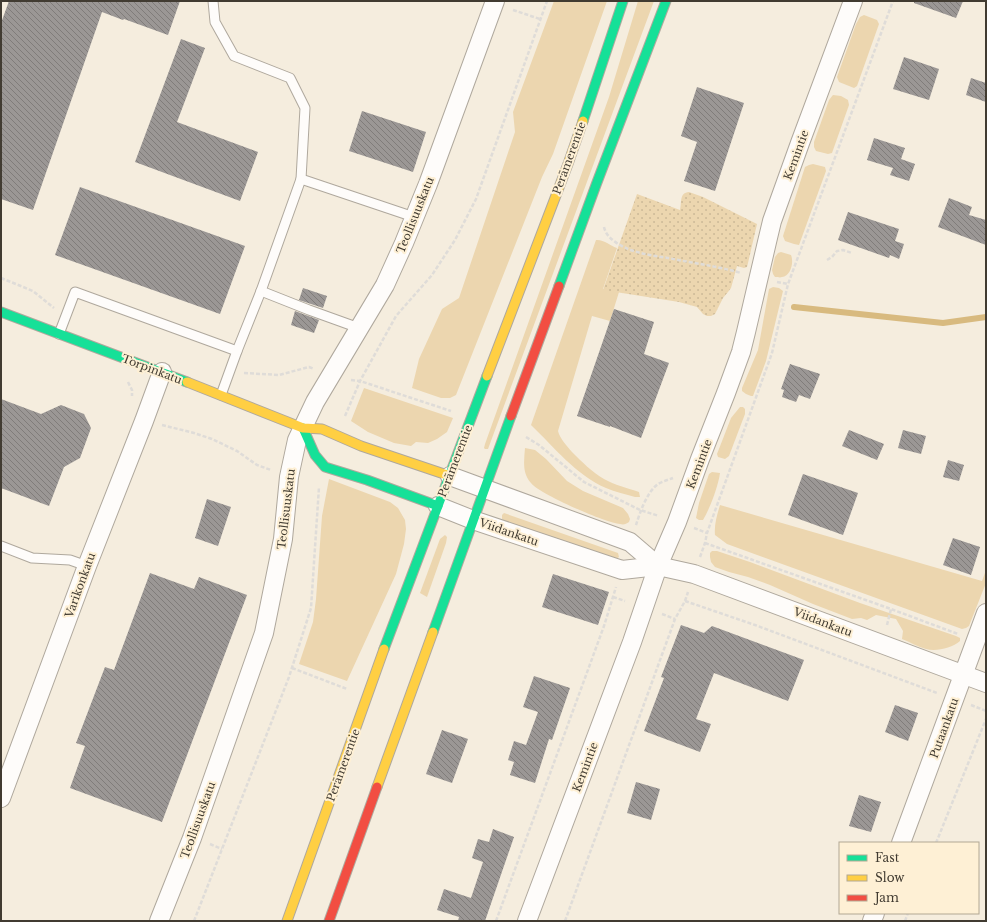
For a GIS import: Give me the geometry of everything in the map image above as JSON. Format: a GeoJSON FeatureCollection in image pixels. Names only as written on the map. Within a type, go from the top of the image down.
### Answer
{"type":"FeatureCollection","features":[{"type":"Feature","properties":{"kind":"main road","name":"Perämerentie"},"geometry":{"type":"LineString","coordinates":[[287,921],[367,696],[446,509],[457,479],[568,164],[623,1]]}},
{"type":"Feature","properties":{"kind":"main road"},"geometry":{"type":"LineString","coordinates":[[330,921],[484,489],[596,185],[666,1]]}},
{"type":"Feature","properties":{"kind":"main road","name":"Torpinkatu"},"geometry":{"type":"LineString","coordinates":[[1,312],[162,372],[303,428],[322,429],[361,446],[457,479]]}},
{"type":"Feature","properties":{"kind":"main road"},"geometry":{"type":"LineString","coordinates":[[303,428],[315,455],[325,467],[402,492],[446,509]]}},
{"type":"Feature","properties":{"kind":"street","name":"Kemintie"},"geometry":{"type":"LineString","coordinates":[[527,921],[629,650],[658,566],[677,522],[700,458],[726,393],[746,332],[772,221],[802,136],[853,1]]}},
{"type":"Feature","properties":{"kind":"street","name":"Teollisuuskatu"},"geometry":{"type":"LineString","coordinates":[[159,921],[192,838],[264,633],[283,539],[288,477],[297,440],[316,402],[385,285],[404,243],[428,184],[494,2]]}},
{"type":"Feature","properties":{"kind":"street","name":"Varikonkatu"},"geometry":{"type":"LineString","coordinates":[[1,798],[87,566],[162,372]]}},
{"type":"Feature","properties":{"kind":"street","name":"Viidankatu"},"geometry":{"type":"LineString","coordinates":[[457,479],[630,542],[658,566]]}},
{"type":"Feature","properties":{"kind":"street","name":"Viidankatu"},"geometry":{"type":"LineString","coordinates":[[446,509],[473,520],[622,570],[658,566],[694,574],[986,683]]}},
{"type":"Feature","properties":{"kind":"street","name":"Putaankatu"},"geometry":{"type":"LineString","coordinates":[[901,842],[986,613]]}},
{"type":"Feature","properties":{"kind":"lane"},"geometry":{"type":"LineString","coordinates":[[213,1],[215,22],[234,56],[290,78],[305,108],[301,179],[261,291],[221,396]]}},
{"type":"Feature","properties":{"kind":"lane"},"geometry":{"type":"LineString","coordinates":[[301,179],[414,217]]}},
{"type":"Feature","properties":{"kind":"lane"},"geometry":{"type":"LineString","coordinates":[[261,291],[359,328]]}},
{"type":"Feature","properties":{"kind":"lane"},"geometry":{"type":"LineString","coordinates":[[59,334],[75,292],[237,351]]}},
{"type":"Feature","properties":{"kind":"lane"},"geometry":{"type":"LineString","coordinates":[[1,546],[32,558],[70,560],[87,566]]}},
{"type":"Feature","properties":{"kind":"path"},"geometry":{"type":"LineString","coordinates":[[565,921],[675,618],[685,601],[707,533],[772,353],[788,284],[893,1]]}},
{"type":"Feature","properties":{"kind":"path"},"geometry":{"type":"LineString","coordinates":[[494,2],[540,20]]}},
{"type":"Feature","properties":{"kind":"path"},"geometry":{"type":"LineString","coordinates":[[605,222],[605,232],[612,240],[628,249],[655,256],[742,273]]}},
{"type":"Feature","properties":{"kind":"path"},"geometry":{"type":"LineString","coordinates":[[827,260],[837,251],[843,250],[852,253]]}},
{"type":"Feature","properties":{"kind":"path"},"geometry":{"type":"LineString","coordinates":[[1,278],[33,291],[66,317]]}},
{"type":"Feature","properties":{"kind":"path"},"geometry":{"type":"LineString","coordinates":[[231,371],[250,374],[279,375],[309,367],[318,370]]}},
{"type":"Feature","properties":{"kind":"path"},"geometry":{"type":"LineString","coordinates":[[124,379],[128,382],[132,390],[132,397]]}},
{"type":"Feature","properties":{"kind":"path"},"geometry":{"type":"LineString","coordinates":[[360,381],[452,411]]}},
{"type":"Feature","properties":{"kind":"path"},"geometry":{"type":"LineString","coordinates":[[526,438],[539,445],[584,482],[640,510],[707,533]]}},
{"type":"Feature","properties":{"kind":"path"},"geometry":{"type":"LineString","coordinates":[[630,542],[640,510],[652,490],[658,484],[673,477],[676,473]]}},
{"type":"Feature","properties":{"kind":"path"},"geometry":{"type":"LineString","coordinates":[[705,542],[975,641]]}},
{"type":"Feature","properties":{"kind":"path"},"geometry":{"type":"LineString","coordinates":[[496,921],[604,626],[622,570]]}},
{"type":"Feature","properties":{"kind":"path"},"geometry":{"type":"LineString","coordinates":[[685,601],[755,625],[954,700],[986,710]]}},
{"type":"Feature","properties":{"kind":"path"},"geometry":{"type":"LineString","coordinates":[[887,625],[891,609]]}},
{"type":"Feature","properties":{"kind":"path"},"geometry":{"type":"LineString","coordinates":[[292,668],[349,689]]}},
{"type":"Feature","properties":{"kind":"path"},"geometry":{"type":"LineString","coordinates":[[936,842],[986,719]]}},
{"type":"Feature","properties":{"kind":"shaded area"},"geometry":{"type":"Polygon","coordinates":[[[554,1],[607,1],[553,154],[542,177],[456,395],[450,398],[441,398],[412,388],[419,359],[442,309],[459,298],[515,132],[513,112],[554,1]]]}},
{"type":"Feature","properties":{"kind":"shaded area"},"geometry":{"type":"Polygon","coordinates":[[[638,1],[654,1],[488,449],[485,449],[485,444],[609,97],[638,1]]]}},
{"type":"Feature","properties":{"kind":"shaded area"},"geometry":{"type":"Polygon","coordinates":[[[864,15],[877,20],[879,24],[857,86],[854,88],[839,82],[837,77],[856,24],[860,17],[864,15]]]}},
{"type":"Feature","properties":{"kind":"shaded area"},"geometry":{"type":"Polygon","coordinates":[[[833,95],[841,96],[848,100],[849,105],[832,153],[828,154],[816,151],[814,142],[829,100],[833,95]]]}},
{"type":"Feature","properties":{"kind":"shaded area"},"geometry":{"type":"Polygon","coordinates":[[[813,164],[825,167],[826,171],[799,245],[794,244],[785,241],[783,236],[805,167],[813,164]]]}},
{"type":"Feature","properties":{"kind":"shaded area"},"geometry":{"type":"Polygon","coordinates":[[[689,192],[703,197],[757,224],[747,267],[744,268],[737,266],[731,288],[723,298],[715,314],[707,316],[697,307],[679,302],[603,290],[637,194],[680,210],[682,196],[689,192]]]}},
{"type":"Feature","properties":{"kind":"shaded area"},"geometry":{"type":"Polygon","coordinates":[[[596,240],[617,248],[603,289],[619,292],[610,321],[592,316],[558,431],[562,440],[572,452],[591,470],[608,481],[639,492],[640,497],[635,497],[609,489],[585,476],[566,460],[531,425],[596,240]]]}},
{"type":"Feature","properties":{"kind":"shaded area"},"geometry":{"type":"Polygon","coordinates":[[[781,252],[791,255],[792,265],[788,274],[785,276],[775,277],[772,270],[775,257],[781,252]]]}},
{"type":"Feature","properties":{"kind":"shaded area"},"geometry":{"type":"Polygon","coordinates":[[[773,287],[779,288],[783,291],[766,361],[753,396],[751,396],[742,391],[742,388],[758,350],[769,289],[773,287]]]}},
{"type":"Feature","properties":{"kind":"shaded area"},"geometry":{"type":"Polygon","coordinates":[[[364,388],[453,418],[447,432],[428,443],[416,442],[411,446],[394,443],[368,432],[351,421],[364,388]]]}},
{"type":"Feature","properties":{"kind":"shaded area"},"geometry":{"type":"Polygon","coordinates":[[[740,407],[745,409],[745,414],[729,456],[725,459],[718,457],[717,454],[731,418],[740,407]]]}},
{"type":"Feature","properties":{"kind":"shaded area"},"geometry":{"type":"Polygon","coordinates":[[[525,448],[535,450],[567,481],[583,491],[623,508],[628,514],[630,519],[629,522],[621,524],[601,519],[559,501],[537,488],[531,483],[526,475],[524,462],[525,448]]]}},
{"type":"Feature","properties":{"kind":"shaded area"},"geometry":{"type":"Polygon","coordinates":[[[712,472],[720,473],[717,485],[706,515],[703,520],[699,520],[696,518],[699,503],[709,474],[712,472]]]}},
{"type":"Feature","properties":{"kind":"shaded area"},"geometry":{"type":"Polygon","coordinates":[[[329,479],[390,502],[398,508],[405,520],[406,529],[404,544],[396,574],[347,681],[299,664],[313,622],[322,516],[329,479]]]}},
{"type":"Feature","properties":{"kind":"shaded area"},"geometry":{"type":"Polygon","coordinates":[[[720,505],[982,581],[986,570],[986,583],[969,626],[962,629],[727,544],[715,535],[715,524],[720,505]]]}},
{"type":"Feature","properties":{"kind":"shaded area"},"geometry":{"type":"Polygon","coordinates":[[[504,513],[618,553],[619,557],[616,559],[505,521],[502,519],[502,515],[504,513]]]}},
{"type":"Feature","properties":{"kind":"shaded area"},"geometry":{"type":"Polygon","coordinates":[[[445,535],[447,537],[446,543],[427,597],[420,593],[440,539],[445,535]]]}},
{"type":"Feature","properties":{"kind":"shaded area"},"geometry":{"type":"Polygon","coordinates":[[[712,551],[717,551],[750,562],[860,603],[956,636],[960,638],[960,641],[953,646],[944,649],[930,650],[923,648],[902,639],[903,631],[896,619],[876,615],[867,620],[861,618],[852,619],[770,585],[715,567],[711,562],[710,557],[710,553],[712,551]]]}},
{"type":"Feature","properties":{"kind":"building"},"geometry":{"type":"Polygon","coordinates":[[[9,1],[180,1],[168,35],[102,12],[33,210],[1,199],[1,23],[9,1]]]}},
{"type":"Feature","properties":{"kind":"building"},"geometry":{"type":"Polygon","coordinates":[[[914,1],[963,1],[956,18],[914,3],[914,1]]]}},
{"type":"Feature","properties":{"kind":"building"},"geometry":{"type":"Polygon","coordinates":[[[181,39],[205,48],[177,122],[258,152],[240,201],[135,162],[181,39]]]}},
{"type":"Feature","properties":{"kind":"building"},"geometry":{"type":"Polygon","coordinates":[[[904,57],[939,69],[929,100],[893,89],[904,57]]]}},
{"type":"Feature","properties":{"kind":"building"},"geometry":{"type":"Polygon","coordinates":[[[971,78],[986,83],[986,102],[966,95],[971,78]]]}},
{"type":"Feature","properties":{"kind":"building"},"geometry":{"type":"Polygon","coordinates":[[[697,87],[744,103],[715,191],[684,181],[697,142],[681,136],[697,87]]]}},
{"type":"Feature","properties":{"kind":"building"},"geometry":{"type":"Polygon","coordinates":[[[362,111],[426,132],[413,172],[349,151],[362,111]]]}},
{"type":"Feature","properties":{"kind":"building"},"geometry":{"type":"Polygon","coordinates":[[[874,138],[905,148],[901,159],[915,164],[909,181],[890,175],[893,168],[867,160],[874,138]]]}},
{"type":"Feature","properties":{"kind":"building"},"geometry":{"type":"Polygon","coordinates":[[[80,187],[245,246],[220,314],[55,255],[80,187]]]}},
{"type":"Feature","properties":{"kind":"building"},"geometry":{"type":"Polygon","coordinates":[[[949,198],[972,207],[969,215],[986,220],[986,245],[938,227],[949,198]]]}},
{"type":"Feature","properties":{"kind":"building"},"geometry":{"type":"Polygon","coordinates":[[[848,212],[899,229],[895,241],[904,244],[899,259],[890,255],[889,258],[838,240],[848,212]]]}},
{"type":"Feature","properties":{"kind":"building"},"geometry":{"type":"Polygon","coordinates":[[[303,288],[327,296],[323,308],[299,300],[303,288]]]}},
{"type":"Feature","properties":{"kind":"building"},"geometry":{"type":"Polygon","coordinates":[[[614,309],[654,322],[644,354],[669,363],[641,438],[610,426],[577,416],[614,309]]]}},
{"type":"Feature","properties":{"kind":"building"},"geometry":{"type":"Polygon","coordinates":[[[295,311],[319,320],[314,333],[291,325],[295,311]]]}},
{"type":"Feature","properties":{"kind":"building"},"geometry":{"type":"Polygon","coordinates":[[[790,364],[820,374],[810,399],[799,395],[796,402],[782,397],[784,390],[781,389],[790,364]]]}},
{"type":"Feature","properties":{"kind":"building"},"geometry":{"type":"Polygon","coordinates":[[[1,399],[41,414],[61,405],[84,414],[91,428],[80,458],[64,467],[49,506],[1,488],[1,399]]]}},
{"type":"Feature","properties":{"kind":"building"},"geometry":{"type":"Polygon","coordinates":[[[849,430],[884,444],[877,460],[842,446],[849,430]]]}},
{"type":"Feature","properties":{"kind":"building"},"geometry":{"type":"Polygon","coordinates":[[[903,430],[926,436],[921,454],[898,448],[903,430]]]}},
{"type":"Feature","properties":{"kind":"building"},"geometry":{"type":"Polygon","coordinates":[[[948,460],[964,465],[959,481],[943,477],[948,460]]]}},
{"type":"Feature","properties":{"kind":"building"},"geometry":{"type":"Polygon","coordinates":[[[803,474],[858,493],[843,535],[788,515],[803,474]]]}},
{"type":"Feature","properties":{"kind":"building"},"geometry":{"type":"Polygon","coordinates":[[[207,499],[231,507],[218,546],[195,538],[207,499]]]}},
{"type":"Feature","properties":{"kind":"building"},"geometry":{"type":"Polygon","coordinates":[[[953,538],[980,547],[971,575],[943,565],[953,538]]]}},
{"type":"Feature","properties":{"kind":"building"},"geometry":{"type":"Polygon","coordinates":[[[150,573],[194,589],[199,577],[247,595],[162,822],[70,788],[85,746],[76,743],[105,667],[114,670],[150,573]]]}},
{"type":"Feature","properties":{"kind":"building"},"geometry":{"type":"Polygon","coordinates":[[[553,574],[609,592],[598,625],[542,607],[553,574]]]}},
{"type":"Feature","properties":{"kind":"building"},"geometry":{"type":"Polygon","coordinates":[[[681,625],[704,633],[712,626],[804,660],[788,701],[714,673],[696,719],[711,724],[700,752],[644,731],[664,678],[661,677],[681,625]]]}},
{"type":"Feature","properties":{"kind":"building"},"geometry":{"type":"Polygon","coordinates":[[[534,676],[570,688],[552,740],[549,739],[535,783],[510,775],[514,762],[508,760],[514,741],[526,745],[538,712],[523,707],[534,676]]]}},
{"type":"Feature","properties":{"kind":"building"},"geometry":{"type":"Polygon","coordinates":[[[895,705],[918,713],[908,741],[885,732],[895,705]]]}},
{"type":"Feature","properties":{"kind":"building"},"geometry":{"type":"Polygon","coordinates":[[[442,730],[468,739],[452,783],[426,774],[442,730]]]}},
{"type":"Feature","properties":{"kind":"building"},"geometry":{"type":"Polygon","coordinates":[[[636,782],[660,789],[651,820],[627,813],[636,782]]]}},
{"type":"Feature","properties":{"kind":"building"},"geometry":{"type":"Polygon","coordinates":[[[859,795],[881,802],[871,832],[849,826],[859,795]]]}},
{"type":"Feature","properties":{"kind":"building"},"geometry":{"type":"Polygon","coordinates":[[[493,829],[514,837],[485,921],[458,921],[459,917],[437,910],[444,889],[471,898],[483,862],[472,858],[478,839],[489,842],[493,829]]]}},
{"type":"Feature","properties":{"kind":"waterway"},"geometry":{"type":"LineString","coordinates":[[794,307],[943,323],[986,317]]}},
{"type":"Feature","properties":{"kind":"traffic: fast"},"geometry":{"type":"LineString","coordinates":[[583,121],[623,1]]}},
{"type":"Feature","properties":{"kind":"traffic: fast"},"geometry":{"type":"LineString","coordinates":[[559,286],[666,1]]}},
{"type":"Feature","properties":{"kind":"traffic: fast"},"geometry":{"type":"LineString","coordinates":[[1,312],[187,382]]}},
{"type":"Feature","properties":{"kind":"traffic: fast"},"geometry":{"type":"LineString","coordinates":[[384,649],[487,376]]}},
{"type":"Feature","properties":{"kind":"traffic: fast"},"geometry":{"type":"LineString","coordinates":[[433,632],[511,416]]}},
{"type":"Feature","properties":{"kind":"traffic: fast"},"geometry":{"type":"LineString","coordinates":[[303,428],[315,455],[325,467],[367,480],[438,506]]}},
{"type":"Feature","properties":{"kind":"traffic: slow"},"geometry":{"type":"LineString","coordinates":[[487,376],[583,121]]}},
{"type":"Feature","properties":{"kind":"traffic: slow"},"geometry":{"type":"LineString","coordinates":[[187,382],[303,428],[322,429],[361,446],[450,476]]}},
{"type":"Feature","properties":{"kind":"traffic: slow"},"geometry":{"type":"LineString","coordinates":[[377,787],[433,632]]}},
{"type":"Feature","properties":{"kind":"traffic: slow"},"geometry":{"type":"LineString","coordinates":[[287,921],[384,649]]}},
{"type":"Feature","properties":{"kind":"traffic: jam"},"geometry":{"type":"LineString","coordinates":[[511,416],[559,286]]}},
{"type":"Feature","properties":{"kind":"traffic: jam"},"geometry":{"type":"LineString","coordinates":[[329,921],[377,787]]}}]}
